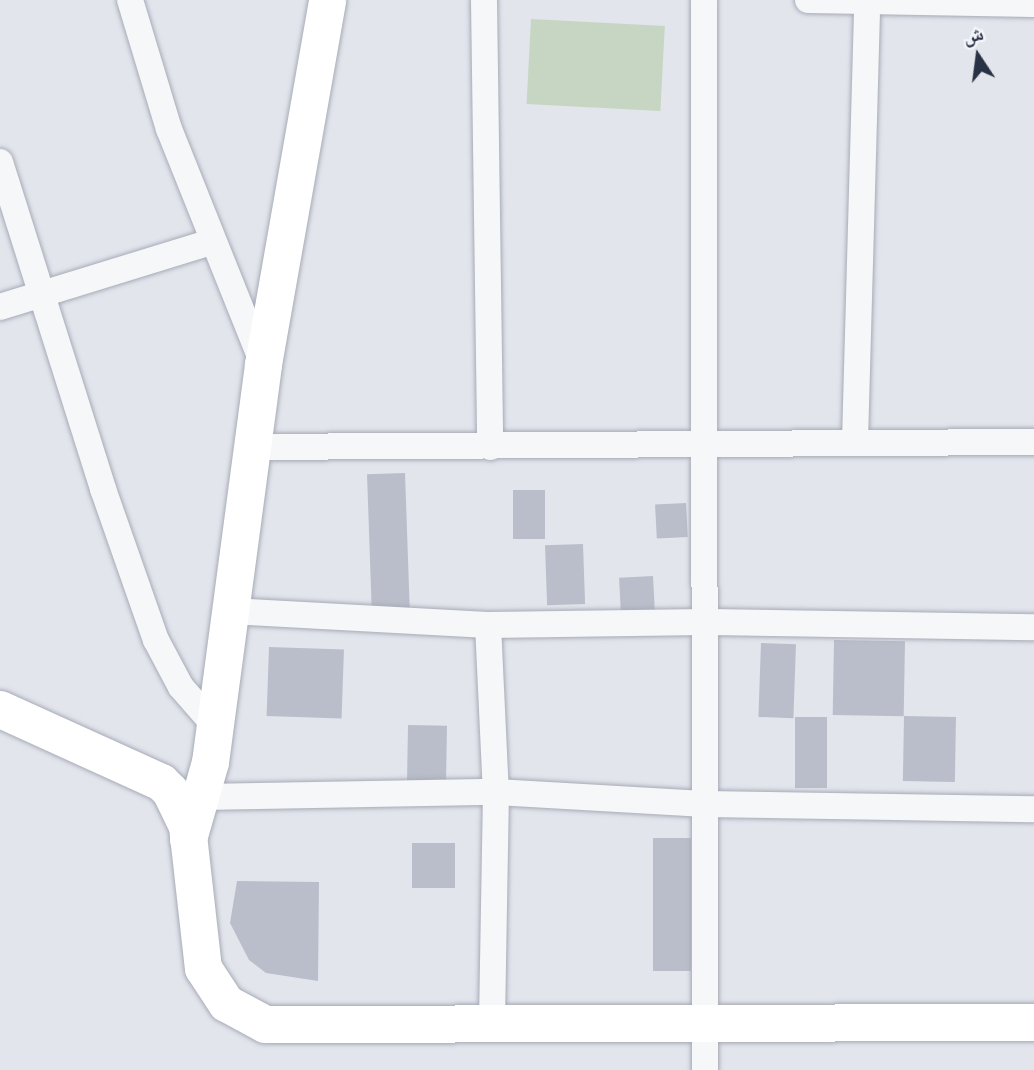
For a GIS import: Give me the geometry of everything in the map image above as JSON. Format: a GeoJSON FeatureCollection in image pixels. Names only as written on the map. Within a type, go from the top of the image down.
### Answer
{"type":"FeatureCollection","features":[{"type":"Feature","properties":{"kind":"street"},"geometry":{"type":"LineString","coordinates":[[130,0],[169,129],[211,242],[262,364]]}},
{"type":"Feature","properties":{"kind":"street"},"geometry":{"type":"LineString","coordinates":[[188,839],[202,797],[216,727],[262,364],[327,0]]}},
{"type":"Feature","properties":{"kind":"street"},"geometry":{"type":"LineString","coordinates":[[484,0],[490,447]]}},
{"type":"Feature","properties":{"kind":"street"},"geometry":{"type":"LineString","coordinates":[[704,0],[705,1070]]}},
{"type":"Feature","properties":{"kind":"street"},"geometry":{"type":"LineString","coordinates":[[808,0],[1034,4]]}},
{"type":"Feature","properties":{"kind":"street"},"geometry":{"type":"LineString","coordinates":[[855,441],[867,1]]}},
{"type":"Feature","properties":{"kind":"street"},"geometry":{"type":"LineString","coordinates":[[0,162],[41,295],[156,640],[181,687],[216,727]]}},
{"type":"Feature","properties":{"kind":"street"},"geometry":{"type":"LineString","coordinates":[[0,307],[211,242]]}},
{"type":"Feature","properties":{"kind":"street"},"geometry":{"type":"LineString","coordinates":[[251,447],[490,447],[705,441],[1034,442]]}},
{"type":"Feature","properties":{"kind":"street"},"geometry":{"type":"LineString","coordinates":[[230,611],[488,625],[705,622],[1034,627]]}},
{"type":"Feature","properties":{"kind":"street"},"geometry":{"type":"LineString","coordinates":[[488,625],[496,792],[492,1025]]}},
{"type":"Feature","properties":{"kind":"street"},"geometry":{"type":"LineString","coordinates":[[0,709],[161,782],[177,801],[188,839],[203,968],[216,992],[237,1012],[280,1027],[1034,1022]]}},
{"type":"Feature","properties":{"kind":"street"},"geometry":{"type":"LineString","coordinates":[[202,797],[496,792],[705,804],[1034,809]]}},
{"type":"Feature","properties":{"kind":"green space"},"geometry":{"type":"Polygon","coordinates":[[[531,19],[665,26],[660,111],[527,104],[531,19]]]}},
{"type":"Feature","properties":{"kind":"building"},"geometry":{"type":"Polygon","coordinates":[[[405,473],[410,609],[372,610],[367,474],[405,473]]]}},
{"type":"Feature","properties":{"kind":"building"},"geometry":{"type":"Polygon","coordinates":[[[513,490],[545,490],[545,539],[513,539],[513,490]]]}},
{"type":"Feature","properties":{"kind":"building"},"geometry":{"type":"Polygon","coordinates":[[[686,503],[688,537],[657,539],[655,505],[686,503]]]}},
{"type":"Feature","properties":{"kind":"building"},"geometry":{"type":"Polygon","coordinates":[[[583,544],[585,604],[547,605],[545,545],[583,544]]]}},
{"type":"Feature","properties":{"kind":"building"},"geometry":{"type":"Polygon","coordinates":[[[653,576],[655,610],[621,612],[619,578],[653,576]]]}},
{"type":"Feature","properties":{"kind":"building"},"geometry":{"type":"Polygon","coordinates":[[[834,640],[905,641],[904,716],[833,715],[834,640]]]}},
{"type":"Feature","properties":{"kind":"building"},"geometry":{"type":"Polygon","coordinates":[[[761,643],[796,644],[793,718],[758,717],[761,643]]]}},
{"type":"Feature","properties":{"kind":"building"},"geometry":{"type":"Polygon","coordinates":[[[269,647],[344,650],[342,719],[267,716],[269,647]]]}},
{"type":"Feature","properties":{"kind":"building"},"geometry":{"type":"Polygon","coordinates":[[[904,716],[956,717],[955,782],[903,781],[904,716]]]}},
{"type":"Feature","properties":{"kind":"building"},"geometry":{"type":"Polygon","coordinates":[[[795,717],[827,717],[827,788],[795,788],[795,717]]]}},
{"type":"Feature","properties":{"kind":"building"},"geometry":{"type":"Polygon","coordinates":[[[408,725],[447,726],[446,781],[407,780],[408,725]]]}},
{"type":"Feature","properties":{"kind":"building"},"geometry":{"type":"Polygon","coordinates":[[[653,838],[691,838],[691,971],[653,971],[653,838]]]}},
{"type":"Feature","properties":{"kind":"building"},"geometry":{"type":"Polygon","coordinates":[[[412,843],[455,843],[455,888],[412,888],[412,843]]]}},
{"type":"Feature","properties":{"kind":"building"},"geometry":{"type":"Polygon","coordinates":[[[237,881],[319,882],[318,981],[266,973],[249,960],[230,923],[237,881]]]}}]}
